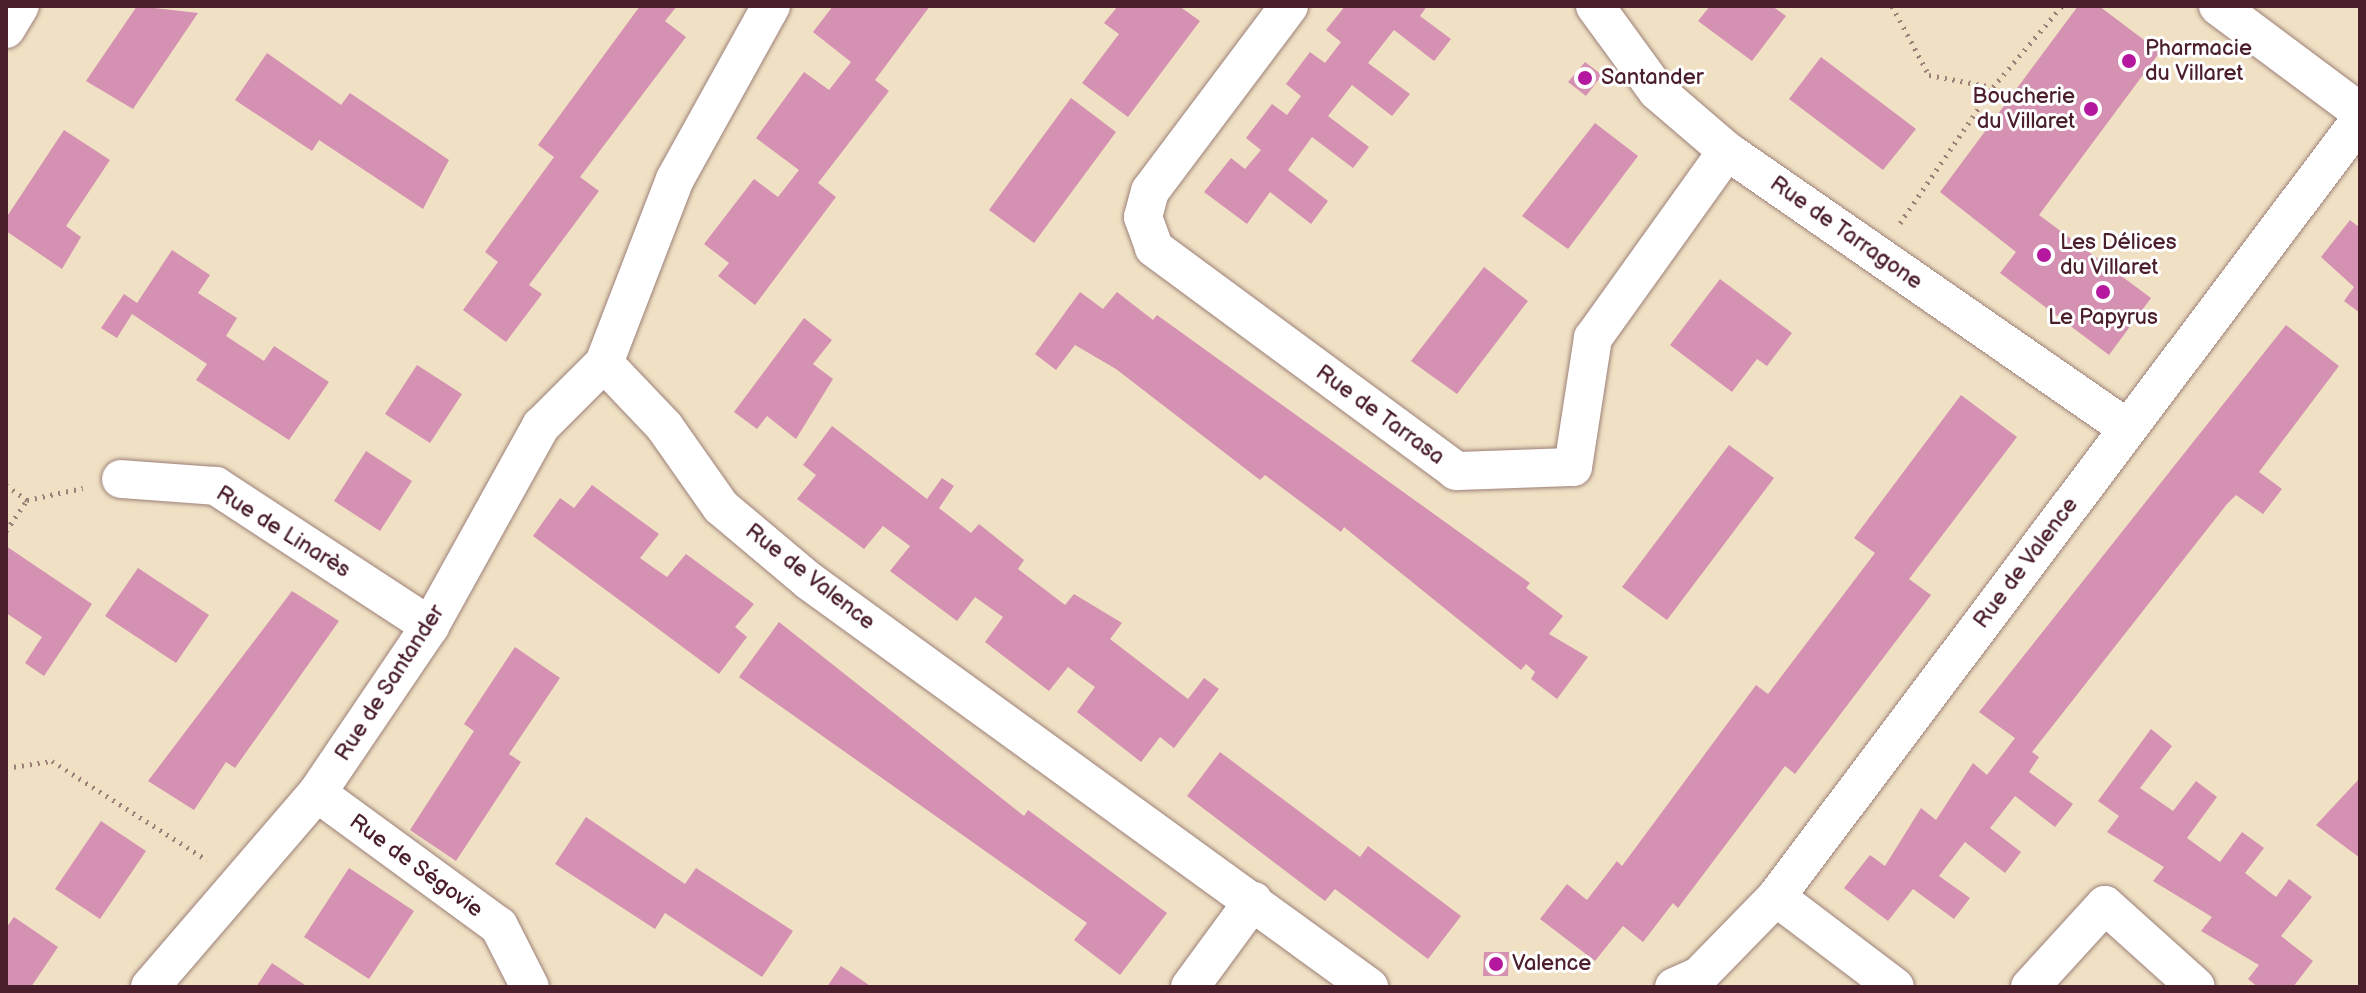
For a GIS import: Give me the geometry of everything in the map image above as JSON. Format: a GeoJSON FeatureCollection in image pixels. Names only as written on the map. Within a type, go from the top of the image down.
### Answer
{"type":"FeatureCollection","features":[{"type":"Feature","properties":{"kind":"street"},"geometry":{"type":"LineString","coordinates":[[6,29],[20,6]]}},
{"type":"Feature","properties":{"kind":"street"},"geometry":{"type":"LineString","coordinates":[[604,363],[675,179],[771,6]]}},
{"type":"Feature","properties":{"kind":"street","name":"Rue de Tarrasa"},"geometry":{"type":"LineString","coordinates":[[1289,6],[1150,191],[1143,217],[1154,248],[1456,471],[1573,467],[1593,338],[1727,151]]}},
{"type":"Feature","properties":{"kind":"street","name":"Rue de Tarragone"},"geometry":{"type":"LineString","coordinates":[[1595,6],[1657,91],[1727,151],[2127,428]]}},
{"type":"Feature","properties":{"kind":"street"},"geometry":{"type":"LineString","coordinates":[[2218,6],[2360,112]]}},
{"type":"Feature","properties":{"kind":"street","name":"Rue de Valence"},"geometry":{"type":"LineString","coordinates":[[1674,987],[1699,976],[1776,897],[2360,120]]}},
{"type":"Feature","properties":{"kind":"street","name":"Rue de Santander"},"geometry":{"type":"LineString","coordinates":[[150,987],[317,793],[430,626],[541,426],[604,363]]}},
{"type":"Feature","properties":{"kind":"street","name":"Rue de Valence"},"geometry":{"type":"LineString","coordinates":[[604,363],[664,426],[721,507],[809,581],[1369,987]]}},
{"type":"Feature","properties":{"kind":"street","name":"Rue de Linarès"},"geometry":{"type":"LineString","coordinates":[[121,479],[216,486],[430,626]]}},
{"type":"Feature","properties":{"kind":"street","name":"Rue de Ségovie"},"geometry":{"type":"LineString","coordinates":[[317,793],[499,926],[530,987]]}},
{"type":"Feature","properties":{"kind":"street"},"geometry":{"type":"LineString","coordinates":[[1776,897],[1895,987]]}},
{"type":"Feature","properties":{"kind":"street"},"geometry":{"type":"LineString","coordinates":[[1190,987],[1253,901]]}},
{"type":"Feature","properties":{"kind":"street"},"geometry":{"type":"LineString","coordinates":[[2030,987],[2105,905],[2196,987]]}},
{"type":"Feature","properties":{"kind":"path"},"geometry":{"type":"LineString","coordinates":[[1892,6],[1929,75],[1993,87]]}},
{"type":"Feature","properties":{"kind":"path"},"geometry":{"type":"LineString","coordinates":[[1878,256],[1993,87],[2062,6]]}},
{"type":"Feature","properties":{"kind":"path"},"geometry":{"type":"LineString","coordinates":[[6,531],[27,500],[121,479]]}},
{"type":"Feature","properties":{"kind":"path"},"geometry":{"type":"LineString","coordinates":[[6,485],[27,500]]}},
{"type":"Feature","properties":{"kind":"path"},"geometry":{"type":"LineString","coordinates":[[6,768],[52,761],[240,881]]}},
{"type":"Feature","properties":{"kind":"building"},"geometry":{"type":"Polygon","coordinates":[[[137,6],[198,13],[133,109],[86,81],[137,6]]]}},
{"type":"Feature","properties":{"kind":"building"},"geometry":{"type":"Polygon","coordinates":[[[640,6],[677,6],[665,21],[686,37],[580,177],[599,191],[529,285],[542,294],[506,342],[463,310],[498,262],[485,252],[554,157],[538,145],[640,6]]]}},
{"type":"Feature","properties":{"kind":"building"},"geometry":{"type":"Polygon","coordinates":[[[833,6],[930,6],[875,80],[889,91],[818,183],[836,197],[755,305],[718,276],[729,263],[704,244],[754,179],[778,197],[799,170],[756,138],[804,72],[829,90],[851,62],[813,32],[833,6]]]}},
{"type":"Feature","properties":{"kind":"building"},"geometry":{"type":"Polygon","coordinates":[[[1118,6],[1179,6],[1200,21],[1128,117],[1082,83],[1119,34],[1104,23],[1118,6]]]}},
{"type":"Feature","properties":{"kind":"building"},"geometry":{"type":"Polygon","coordinates":[[[1345,6],[1427,6],[1420,16],[1451,39],[1434,61],[1394,30],[1368,63],[1410,94],[1392,116],[1352,85],[1328,116],[1369,147],[1353,168],[1312,137],[1288,170],[1328,201],[1311,224],[1270,192],[1247,224],[1204,192],[1231,158],[1245,169],[1261,150],[1246,138],[1272,104],[1287,115],[1301,96],[1286,84],[1310,52],[1325,63],[1341,42],[1326,30],[1345,6]]]}},
{"type":"Feature","properties":{"kind":"building"},"geometry":{"type":"Polygon","coordinates":[[[1710,6],[1772,6],[1786,16],[1752,61],[1698,21],[1710,6]]]}},
{"type":"Feature","properties":{"kind":"building"},"geometry":{"type":"Polygon","coordinates":[[[2078,6],[2099,6],[2160,52],[2039,215],[2151,298],[2109,355],[2000,273],[2016,252],[1940,192],[2078,6]]]}},
{"type":"Feature","properties":{"kind":"building"},"geometry":{"type":"Polygon","coordinates":[[[267,53],[341,105],[350,93],[449,160],[423,209],[319,140],[312,151],[235,100],[267,53]]]}},
{"type":"Feature","properties":{"kind":"building"},"geometry":{"type":"Polygon","coordinates":[[[1821,57],[1916,129],[1883,170],[1789,99],[1821,57]]]}},
{"type":"Feature","properties":{"kind":"building","name":"Santander"},"geometry":{"type":"Polygon","coordinates":[[[1585,62],[1602,75],[1586,96],[1568,82],[1585,62]]]}},
{"type":"Feature","properties":{"kind":"building"},"geometry":{"type":"Polygon","coordinates":[[[1071,98],[1116,132],[1034,243],[989,210],[1071,98]]]}},
{"type":"Feature","properties":{"kind":"building"},"geometry":{"type":"Polygon","coordinates":[[[1595,123],[1638,156],[1568,249],[1522,216],[1595,123]]]}},
{"type":"Feature","properties":{"kind":"building"},"geometry":{"type":"Polygon","coordinates":[[[64,130],[110,160],[66,226],[81,237],[62,269],[6,231],[6,218],[64,130]]]}},
{"type":"Feature","properties":{"kind":"building"},"geometry":{"type":"Polygon","coordinates":[[[2350,220],[2360,228],[2360,313],[2344,301],[2354,287],[2321,257],[2350,220]]]}},
{"type":"Feature","properties":{"kind":"building"},"geometry":{"type":"Polygon","coordinates":[[[172,250],[210,275],[198,293],[237,318],[226,336],[264,361],[274,346],[329,382],[289,440],[196,380],[207,364],[132,314],[117,338],[101,328],[124,294],[137,303],[172,250]]]}},
{"type":"Feature","properties":{"kind":"building"},"geometry":{"type":"Polygon","coordinates":[[[1484,267],[1528,301],[1457,394],[1411,361],[1484,267]]]}},
{"type":"Feature","properties":{"kind":"building"},"geometry":{"type":"Polygon","coordinates":[[[1720,279],[1792,333],[1767,366],[1757,359],[1732,392],[1670,345],[1720,279]]]}},
{"type":"Feature","properties":{"kind":"building"},"geometry":{"type":"Polygon","coordinates":[[[1080,292],[1103,309],[1117,292],[1153,320],[1157,315],[1530,583],[1526,588],[1563,616],[1549,634],[1588,657],[1557,699],[1531,679],[1535,672],[1526,664],[1521,670],[1344,527],[1341,532],[1265,475],[1260,480],[1116,369],[1075,345],[1056,370],[1035,354],[1080,292]]]}},
{"type":"Feature","properties":{"kind":"building"},"geometry":{"type":"Polygon","coordinates":[[[804,318],[832,340],[813,364],[833,379],[796,439],[767,416],[757,429],[734,412],[804,318]]]}},
{"type":"Feature","properties":{"kind":"building"},"geometry":{"type":"Polygon","coordinates":[[[2286,325],[2339,366],[2259,472],[2282,489],[2263,514],[2236,495],[2227,504],[2032,752],[2039,757],[2029,772],[2073,804],[2055,827],[2015,796],[1990,828],[2021,852],[2005,873],[1965,842],[1939,876],[1970,898],[1954,919],[1913,889],[1888,921],[1844,888],[1870,855],[1885,866],[1921,808],[1936,820],[1973,763],[1987,775],[2015,738],[1979,712],[2286,325]]]}},
{"type":"Feature","properties":{"kind":"building"},"geometry":{"type":"Polygon","coordinates":[[[417,365],[462,394],[430,443],[385,414],[417,365]]]}},
{"type":"Feature","properties":{"kind":"building"},"geometry":{"type":"Polygon","coordinates":[[[1961,395],[2017,437],[1909,579],[1931,595],[1795,774],[1785,766],[1678,908],[1673,903],[1643,942],[1623,926],[1595,961],[1540,919],[1567,884],[1587,900],[1617,861],[1622,866],[1756,685],[1768,694],[1875,553],[1854,538],[1961,395]]]}},
{"type":"Feature","properties":{"kind":"building"},"geometry":{"type":"Polygon","coordinates":[[[832,426],[927,499],[942,478],[954,486],[939,508],[971,533],[979,524],[1024,560],[1018,569],[1065,605],[1074,594],[1122,623],[1110,639],[1188,699],[1204,678],[1219,689],[1174,748],[1160,737],[1141,762],[1077,712],[1095,687],[1068,667],[1049,691],[985,642],[1003,617],[975,597],[957,621],[890,571],[910,546],[883,526],[864,549],[797,499],[816,475],[803,465],[832,426]]]}},
{"type":"Feature","properties":{"kind":"building"},"geometry":{"type":"Polygon","coordinates":[[[1729,445],[1774,478],[1667,620],[1622,587],[1729,445]]]}},
{"type":"Feature","properties":{"kind":"building"},"geometry":{"type":"Polygon","coordinates":[[[366,451],[412,481],[380,531],[334,501],[366,451]]]}},
{"type":"Feature","properties":{"kind":"building"},"geometry":{"type":"Polygon","coordinates":[[[592,485],[659,534],[640,558],[667,577],[686,554],[754,604],[735,627],[747,637],[719,674],[533,536],[560,498],[574,508],[592,485]]]}},
{"type":"Feature","properties":{"kind":"building"},"geometry":{"type":"Polygon","coordinates":[[[6,546],[92,604],[44,676],[25,663],[42,637],[6,613],[6,546]]]}},
{"type":"Feature","properties":{"kind":"building"},"geometry":{"type":"Polygon","coordinates":[[[138,568],[209,615],[176,663],[105,616],[138,568]]]}},
{"type":"Feature","properties":{"kind":"building"},"geometry":{"type":"Polygon","coordinates":[[[292,591],[339,621],[235,768],[226,762],[194,810],[148,781],[292,591]]]}},
{"type":"Feature","properties":{"kind":"building"},"geometry":{"type":"Polygon","coordinates":[[[779,622],[1024,816],[1028,810],[1167,913],[1120,975],[1074,940],[1087,923],[739,677],[779,622]]]}},
{"type":"Feature","properties":{"kind":"building"},"geometry":{"type":"Polygon","coordinates":[[[515,647],[560,678],[509,754],[521,762],[456,861],[410,830],[474,731],[464,724],[515,647]]]}},
{"type":"Feature","properties":{"kind":"building"},"geometry":{"type":"Polygon","coordinates":[[[2151,729],[2172,746],[2140,788],[2173,811],[2196,781],[2217,797],[2187,838],[2220,862],[2242,832],[2264,848],[2245,873],[2276,897],[2289,879],[2312,897],[2281,936],[2313,961],[2293,987],[2258,987],[2248,979],[2259,965],[2201,931],[2212,917],[2153,881],[2164,867],[2107,832],[2119,816],[2098,801],[2151,729]]]}},
{"type":"Feature","properties":{"kind":"building"},"geometry":{"type":"Polygon","coordinates":[[[1220,752],[1360,857],[1368,846],[1461,916],[1428,959],[1335,889],[1325,901],[1187,796],[1220,752]]]}},
{"type":"Feature","properties":{"kind":"building"},"geometry":{"type":"Polygon","coordinates":[[[2360,778],[2360,858],[2316,825],[2360,778]]]}},
{"type":"Feature","properties":{"kind":"building"},"geometry":{"type":"Polygon","coordinates":[[[586,817],[685,884],[696,868],[793,931],[762,977],[665,913],[655,929],[555,864],[586,817]]]}},
{"type":"Feature","properties":{"kind":"building"},"geometry":{"type":"Polygon","coordinates":[[[101,821],[146,851],[100,919],[55,889],[101,821]]]}},
{"type":"Feature","properties":{"kind":"building"},"geometry":{"type":"Polygon","coordinates":[[[349,868],[414,911],[369,979],[304,937],[349,868]]]}},
{"type":"Feature","properties":{"kind":"building"},"geometry":{"type":"Polygon","coordinates":[[[14,917],[58,947],[31,987],[6,987],[6,928],[14,917]]]}},
{"type":"Feature","properties":{"kind":"building","name":"Valence"},"geometry":{"type":"Polygon","coordinates":[[[1484,952],[1509,952],[1508,976],[1483,976],[1484,952]]]}},
{"type":"Feature","properties":{"kind":"building"},"geometry":{"type":"Polygon","coordinates":[[[272,963],[308,987],[256,987],[272,963]]]}},
{"type":"Feature","properties":{"kind":"building"},"geometry":{"type":"Polygon","coordinates":[[[841,966],[872,987],[827,987],[841,966]]]}},
{"type":"Feature","properties":{"kind":"place","name":"Pharmacie du Villaret"},"geometry":{"type":"Point","coordinates":[2129,61]}},
{"type":"Feature","properties":{"kind":"place","name":"Santander"},"geometry":{"type":"Point","coordinates":[1585,78]}},
{"type":"Feature","properties":{"kind":"place","name":"Boucherie du Villaret"},"geometry":{"type":"Point","coordinates":[2091,109]}},
{"type":"Feature","properties":{"kind":"place","name":"Les Délices du Villaret"},"geometry":{"type":"Point","coordinates":[2044,255]}},
{"type":"Feature","properties":{"kind":"place","name":"Le Papyrus"},"geometry":{"type":"Point","coordinates":[2103,292]}},
{"type":"Feature","properties":{"kind":"place","name":"Valence"},"geometry":{"type":"Point","coordinates":[1496,964]}}]}
